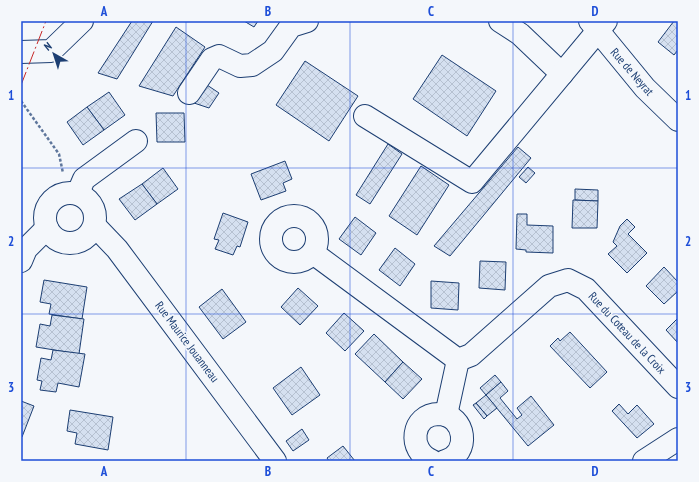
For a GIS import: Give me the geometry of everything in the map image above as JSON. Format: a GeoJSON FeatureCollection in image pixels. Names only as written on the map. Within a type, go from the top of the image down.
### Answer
{"type":"FeatureCollection","features":[{"type":"Feature","properties":{"kind":"street"},"geometry":{"type":"LineString","coordinates":[[21,52],[51,51],[82,21]]}},
{"type":"Feature","properties":{"kind":"street"},"geometry":{"type":"LineString","coordinates":[[189,93],[212,58],[219,56],[240,66],[252,65],[273,51],[291,26],[307,21]]}},
{"type":"Feature","properties":{"kind":"street"},"geometry":{"type":"LineString","coordinates":[[500,21],[520,34],[562,74]]}},
{"type":"Feature","properties":{"kind":"street"},"geometry":{"type":"LineString","coordinates":[[365,116],[472,182],[562,74],[598,25]]}},
{"type":"Feature","properties":{"kind":"street","name":"Rue de Neyrat"},"geometry":{"type":"LineString","coordinates":[[598,25],[645,88],[678,120]]}},
{"type":"Feature","properties":{"kind":"street"},"geometry":{"type":"LineString","coordinates":[[73,193],[84,179],[136,141]]}},
{"type":"Feature","properties":{"kind":"street"},"geometry":{"type":"LineString","coordinates":[[73,193],[85,197],[95,210],[95,226],[91,234],[84,240],[76,243],[58,241],[47,228],[45,212],[48,205],[60,195],[73,193]]}},
{"type":"Feature","properties":{"kind":"street","name":"Rue Maurice Jouanneau"},"geometry":{"type":"LineString","coordinates":[[95,226],[117,249],[276,461]]}},
{"type":"Feature","properties":{"kind":"street"},"geometry":{"type":"LineString","coordinates":[[21,261],[26,249],[47,228]]}},
{"type":"Feature","properties":{"kind":"street"},"geometry":{"type":"LineString","coordinates":[[313,253],[458,360],[446,415]]}},
{"type":"Feature","properties":{"kind":"street","name":"Rue du Coteau de la Croix"},"geometry":{"type":"LineString","coordinates":[[458,360],[472,356],[549,286],[568,280],[586,289],[678,387]]}},
{"type":"Feature","properties":{"kind":"street"},"geometry":{"type":"LineString","coordinates":[[432,461],[420,453],[416,446],[416,431],[424,419],[431,415],[446,415],[454,419],[459,425],[463,440],[456,455],[445,461]]}},
{"type":"Feature","properties":{"kind":"street"},"geometry":{"type":"LineString","coordinates":[[644,461],[678,439]]}},
{"type":"Feature","properties":{"kind":"path"},"geometry":{"type":"LineString","coordinates":[[21,101],[59,154],[73,193]]}},
{"type":"Feature","properties":{"kind":"building"},"geometry":{"type":"Polygon","coordinates":[[[132,21],[153,21],[117,79],[98,73],[132,21]]]}},
{"type":"Feature","properties":{"kind":"building"},"geometry":{"type":"Polygon","coordinates":[[[244,21],[258,21],[254,27],[244,21]]]}},
{"type":"Feature","properties":{"kind":"building"},"geometry":{"type":"Polygon","coordinates":[[[674,21],[678,21],[678,50],[674,55],[658,42],[674,21]]]}},
{"type":"Feature","properties":{"kind":"building"},"geometry":{"type":"Polygon","coordinates":[[[176,27],[205,47],[173,96],[139,86],[176,27]]]}},
{"type":"Feature","properties":{"kind":"building"},"geometry":{"type":"Polygon","coordinates":[[[442,55],[496,91],[467,136],[413,99],[442,55]]]}},
{"type":"Feature","properties":{"kind":"building"},"geometry":{"type":"Polygon","coordinates":[[[305,61],[358,96],[329,141],[276,105],[305,61]]]}},
{"type":"Feature","properties":{"kind":"building"},"geometry":{"type":"Polygon","coordinates":[[[204,83],[219,93],[209,108],[191,102],[204,83]]]}},
{"type":"Feature","properties":{"kind":"building"},"geometry":{"type":"Polygon","coordinates":[[[109,92],[125,115],[104,130],[87,107],[109,92]]]}},
{"type":"Feature","properties":{"kind":"building"},"geometry":{"type":"Polygon","coordinates":[[[87,107],[104,130],[83,145],[67,122],[87,107]]]}},
{"type":"Feature","properties":{"kind":"building"},"geometry":{"type":"Polygon","coordinates":[[[156,113],[184,113],[185,142],[157,142],[156,113]]]}},
{"type":"Feature","properties":{"kind":"building"},"geometry":{"type":"Polygon","coordinates":[[[388,144],[402,154],[370,204],[356,195],[388,144]]]}},
{"type":"Feature","properties":{"kind":"building"},"geometry":{"type":"Polygon","coordinates":[[[518,147],[531,158],[450,256],[434,246],[518,147]]]}},
{"type":"Feature","properties":{"kind":"building"},"geometry":{"type":"Polygon","coordinates":[[[285,161],[292,179],[283,183],[286,191],[261,200],[251,174],[285,161]]]}},
{"type":"Feature","properties":{"kind":"building"},"geometry":{"type":"Polygon","coordinates":[[[421,166],[449,185],[417,235],[389,216],[421,166]]]}},
{"type":"Feature","properties":{"kind":"building"},"geometry":{"type":"Polygon","coordinates":[[[528,167],[535,173],[526,183],[519,177],[528,167]]]}},
{"type":"Feature","properties":{"kind":"building"},"geometry":{"type":"Polygon","coordinates":[[[163,168],[178,189],[157,204],[142,184],[163,168]]]}},
{"type":"Feature","properties":{"kind":"building"},"geometry":{"type":"Polygon","coordinates":[[[142,184],[157,204],[135,220],[119,199],[142,184]]]}},
{"type":"Feature","properties":{"kind":"building"},"geometry":{"type":"Polygon","coordinates":[[[575,189],[598,190],[598,201],[575,200],[575,189]]]}},
{"type":"Feature","properties":{"kind":"building"},"geometry":{"type":"Polygon","coordinates":[[[573,200],[598,201],[597,228],[572,228],[573,200]]]}},
{"type":"Feature","properties":{"kind":"building"},"geometry":{"type":"Polygon","coordinates":[[[223,213],[248,222],[240,247],[237,246],[233,255],[215,249],[219,240],[214,239],[223,213]]]}},
{"type":"Feature","properties":{"kind":"building"},"geometry":{"type":"Polygon","coordinates":[[[517,214],[527,214],[527,225],[553,226],[553,253],[526,252],[526,250],[516,249],[517,214]]]}},
{"type":"Feature","properties":{"kind":"building"},"geometry":{"type":"Polygon","coordinates":[[[355,217],[376,233],[361,255],[339,239],[355,217]]]}},
{"type":"Feature","properties":{"kind":"building"},"geometry":{"type":"Polygon","coordinates":[[[627,219],[635,227],[628,234],[647,253],[627,273],[608,254],[617,246],[613,242],[620,226],[627,219]]]}},
{"type":"Feature","properties":{"kind":"building"},"geometry":{"type":"Polygon","coordinates":[[[395,248],[415,264],[400,286],[379,270],[395,248]]]}},
{"type":"Feature","properties":{"kind":"building"},"geometry":{"type":"Polygon","coordinates":[[[480,261],[506,262],[505,290],[479,288],[480,261]]]}},
{"type":"Feature","properties":{"kind":"building"},"geometry":{"type":"Polygon","coordinates":[[[664,267],[678,282],[678,291],[664,304],[646,286],[664,267]]]}},
{"type":"Feature","properties":{"kind":"building"},"geometry":{"type":"Polygon","coordinates":[[[44,280],[87,287],[82,319],[49,314],[51,304],[40,302],[44,280]]]}},
{"type":"Feature","properties":{"kind":"building"},"geometry":{"type":"Polygon","coordinates":[[[431,281],[459,283],[458,310],[431,308],[431,281]]]}},
{"type":"Feature","properties":{"kind":"building"},"geometry":{"type":"Polygon","coordinates":[[[298,288],[318,306],[300,325],[281,307],[298,288]]]}},
{"type":"Feature","properties":{"kind":"building"},"geometry":{"type":"Polygon","coordinates":[[[222,289],[246,322],[223,339],[199,307],[222,289]]]}},
{"type":"Feature","properties":{"kind":"building"},"geometry":{"type":"Polygon","coordinates":[[[344,313],[364,331],[345,351],[326,333],[344,313]]]}},
{"type":"Feature","properties":{"kind":"building"},"geometry":{"type":"Polygon","coordinates":[[[52,315],[84,319],[79,354],[36,347],[40,324],[50,326],[52,315]]]}},
{"type":"Feature","properties":{"kind":"building"},"geometry":{"type":"Polygon","coordinates":[[[678,318],[678,343],[666,330],[678,318]]]}},
{"type":"Feature","properties":{"kind":"building"},"geometry":{"type":"Polygon","coordinates":[[[570,332],[607,372],[590,388],[550,346],[558,338],[560,341],[570,332]]]}},
{"type":"Feature","properties":{"kind":"building"},"geometry":{"type":"Polygon","coordinates":[[[374,334],[403,362],[385,382],[355,354],[374,334]]]}},
{"type":"Feature","properties":{"kind":"building"},"geometry":{"type":"Polygon","coordinates":[[[53,350],[85,354],[79,387],[58,383],[56,392],[40,390],[42,381],[37,380],[41,358],[51,360],[53,350]]]}},
{"type":"Feature","properties":{"kind":"building"},"geometry":{"type":"Polygon","coordinates":[[[403,362],[422,379],[403,399],[385,382],[403,362]]]}},
{"type":"Feature","properties":{"kind":"building"},"geometry":{"type":"Polygon","coordinates":[[[301,367],[320,395],[292,415],[273,388],[301,367]]]}},
{"type":"Feature","properties":{"kind":"building"},"geometry":{"type":"Polygon","coordinates":[[[495,375],[501,382],[486,395],[480,388],[495,375]]]}},
{"type":"Feature","properties":{"kind":"building"},"geometry":{"type":"Polygon","coordinates":[[[501,382],[508,391],[500,398],[517,419],[522,415],[517,408],[531,396],[554,425],[528,446],[486,395],[501,382]]]}},
{"type":"Feature","properties":{"kind":"building"},"geometry":{"type":"Polygon","coordinates":[[[486,395],[497,408],[487,416],[476,403],[486,395]]]}},
{"type":"Feature","properties":{"kind":"building"},"geometry":{"type":"Polygon","coordinates":[[[21,401],[34,406],[22,437],[21,437],[21,401]]]}},
{"type":"Feature","properties":{"kind":"building"},"geometry":{"type":"Polygon","coordinates":[[[476,403],[487,416],[484,419],[473,405],[476,403]]]}},
{"type":"Feature","properties":{"kind":"building"},"geometry":{"type":"Polygon","coordinates":[[[619,404],[628,414],[637,405],[654,424],[637,438],[612,411],[619,404]]]}},
{"type":"Feature","properties":{"kind":"building"},"geometry":{"type":"Polygon","coordinates":[[[70,410],[113,417],[108,450],[75,444],[77,433],[67,431],[70,410]]]}},
{"type":"Feature","properties":{"kind":"building"},"geometry":{"type":"Polygon","coordinates":[[[302,429],[309,440],[293,451],[286,441],[302,429]]]}},
{"type":"Feature","properties":{"kind":"building"},"geometry":{"type":"Polygon","coordinates":[[[343,446],[355,461],[329,461],[327,458],[343,446]]]}},
{"type":"Feature","properties":{"kind":"power"},"geometry":{"type":"LineString","coordinates":[[21,85],[46,21]]}}]}
